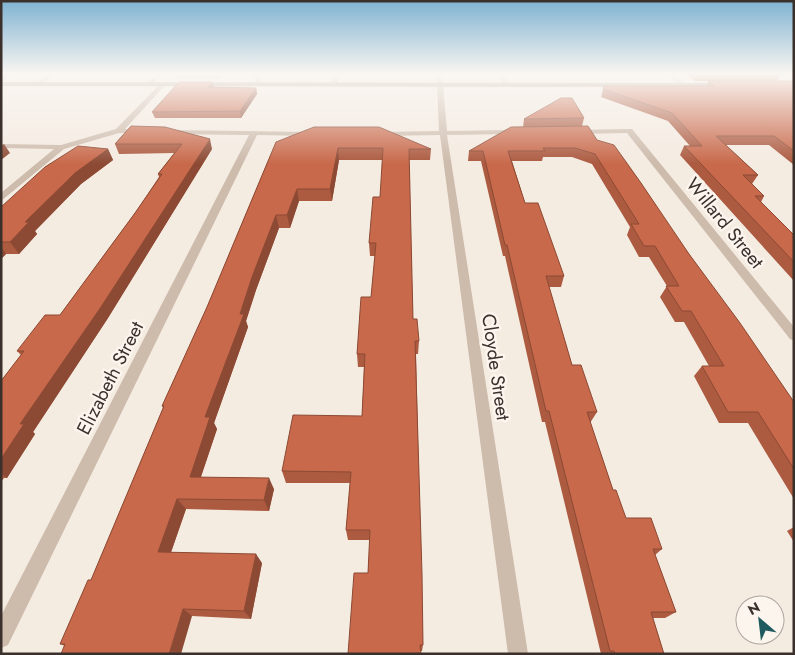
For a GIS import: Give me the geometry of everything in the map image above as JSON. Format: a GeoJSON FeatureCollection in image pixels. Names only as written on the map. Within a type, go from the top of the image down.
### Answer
{"type":"FeatureCollection","features":[{"type":"Feature","properties":{"kind":"street"},"geometry":{"type":"LineString","coordinates":[[119,131],[147,104]]}},
{"type":"Feature","properties":{"kind":"street","name":"Cloyde Street"},"geometry":{"type":"LineString","coordinates":[[441,104],[443,133],[518,654]]}},
{"type":"Feature","properties":{"kind":"street"},"geometry":{"type":"LineString","coordinates":[[1,146],[61,147],[119,131],[148,132]]}},
{"type":"Feature","properties":{"kind":"street","name":"Willard Street"},"geometry":{"type":"LineString","coordinates":[[570,132],[629,131],[794,336]]}},
{"type":"Feature","properties":{"kind":"street"},"geometry":{"type":"LineString","coordinates":[[157,132],[253,135],[320,134]]}},
{"type":"Feature","properties":{"kind":"street"},"geometry":{"type":"LineString","coordinates":[[367,134],[521,132]]}},
{"type":"Feature","properties":{"kind":"street","name":"Elizabeth Street"},"geometry":{"type":"LineString","coordinates":[[1,638],[253,135]]}},
{"type":"Feature","properties":{"kind":"street"},"geometry":{"type":"LineString","coordinates":[[1,198],[61,147]]}},
{"type":"Feature","properties":{"kind":"building"},"geometry":{"type":"Polygon","coordinates":[[[160,104],[245,104],[240,111],[152,112],[160,104]]]}},
{"type":"Feature","properties":{"kind":"building"},"geometry":{"type":"Polygon","coordinates":[[[551,104],[575,104],[584,118],[524,119],[551,104]]]}},
{"type":"Feature","properties":{"kind":"building"},"geometry":{"type":"Polygon","coordinates":[[[645,104],[794,104],[794,151],[774,136],[716,136],[758,175],[743,175],[764,196],[755,196],[794,235],[794,262],[684,146],[702,146],[672,113],[645,104]]]}},
{"type":"Feature","properties":{"kind":"building"},"geometry":{"type":"Polygon","coordinates":[[[131,126],[165,127],[210,139],[101,307],[20,424],[24,424],[1,459],[1,381],[24,351],[17,351],[45,315],[60,315],[162,174],[158,174],[182,144],[115,144],[131,126]]]}},
{"type":"Feature","properties":{"kind":"building"},"geometry":{"type":"Polygon","coordinates":[[[588,126],[597,140],[614,145],[794,402],[794,469],[758,412],[728,412],[702,366],[724,366],[691,311],[682,311],[666,286],[679,286],[655,246],[644,246],[631,224],[639,224],[595,154],[575,148],[543,148],[545,151],[508,151],[525,203],[538,203],[564,276],[546,276],[572,365],[581,365],[597,412],[587,412],[613,490],[616,490],[626,518],[651,518],[662,549],[653,549],[676,612],[651,612],[664,654],[615,654],[614,651],[610,651],[549,411],[546,411],[483,151],[469,151],[511,127],[588,126]]]}},
{"type":"Feature","properties":{"kind":"building"},"geometry":{"type":"Polygon","coordinates":[[[314,127],[379,127],[431,149],[409,149],[413,319],[417,319],[419,341],[415,341],[422,574],[423,645],[420,645],[421,654],[348,654],[354,573],[368,573],[370,530],[346,530],[351,472],[282,471],[293,415],[362,416],[365,354],[357,354],[361,297],[371,297],[376,243],[369,243],[373,197],[380,197],[383,148],[338,148],[330,189],[297,189],[287,215],[276,215],[240,314],[244,314],[205,417],[210,417],[190,477],[269,478],[264,500],[177,499],[158,552],[256,554],[244,611],[183,609],[169,654],[61,654],[65,644],[60,644],[88,580],[91,580],[164,406],[162,406],[207,307],[276,142],[314,127]]]}},
{"type":"Feature","properties":{"kind":"building"},"geometry":{"type":"Polygon","coordinates":[[[78,146],[108,149],[75,173],[25,222],[29,222],[10,242],[1,242],[1,207],[45,167],[78,146]]]}}]}
